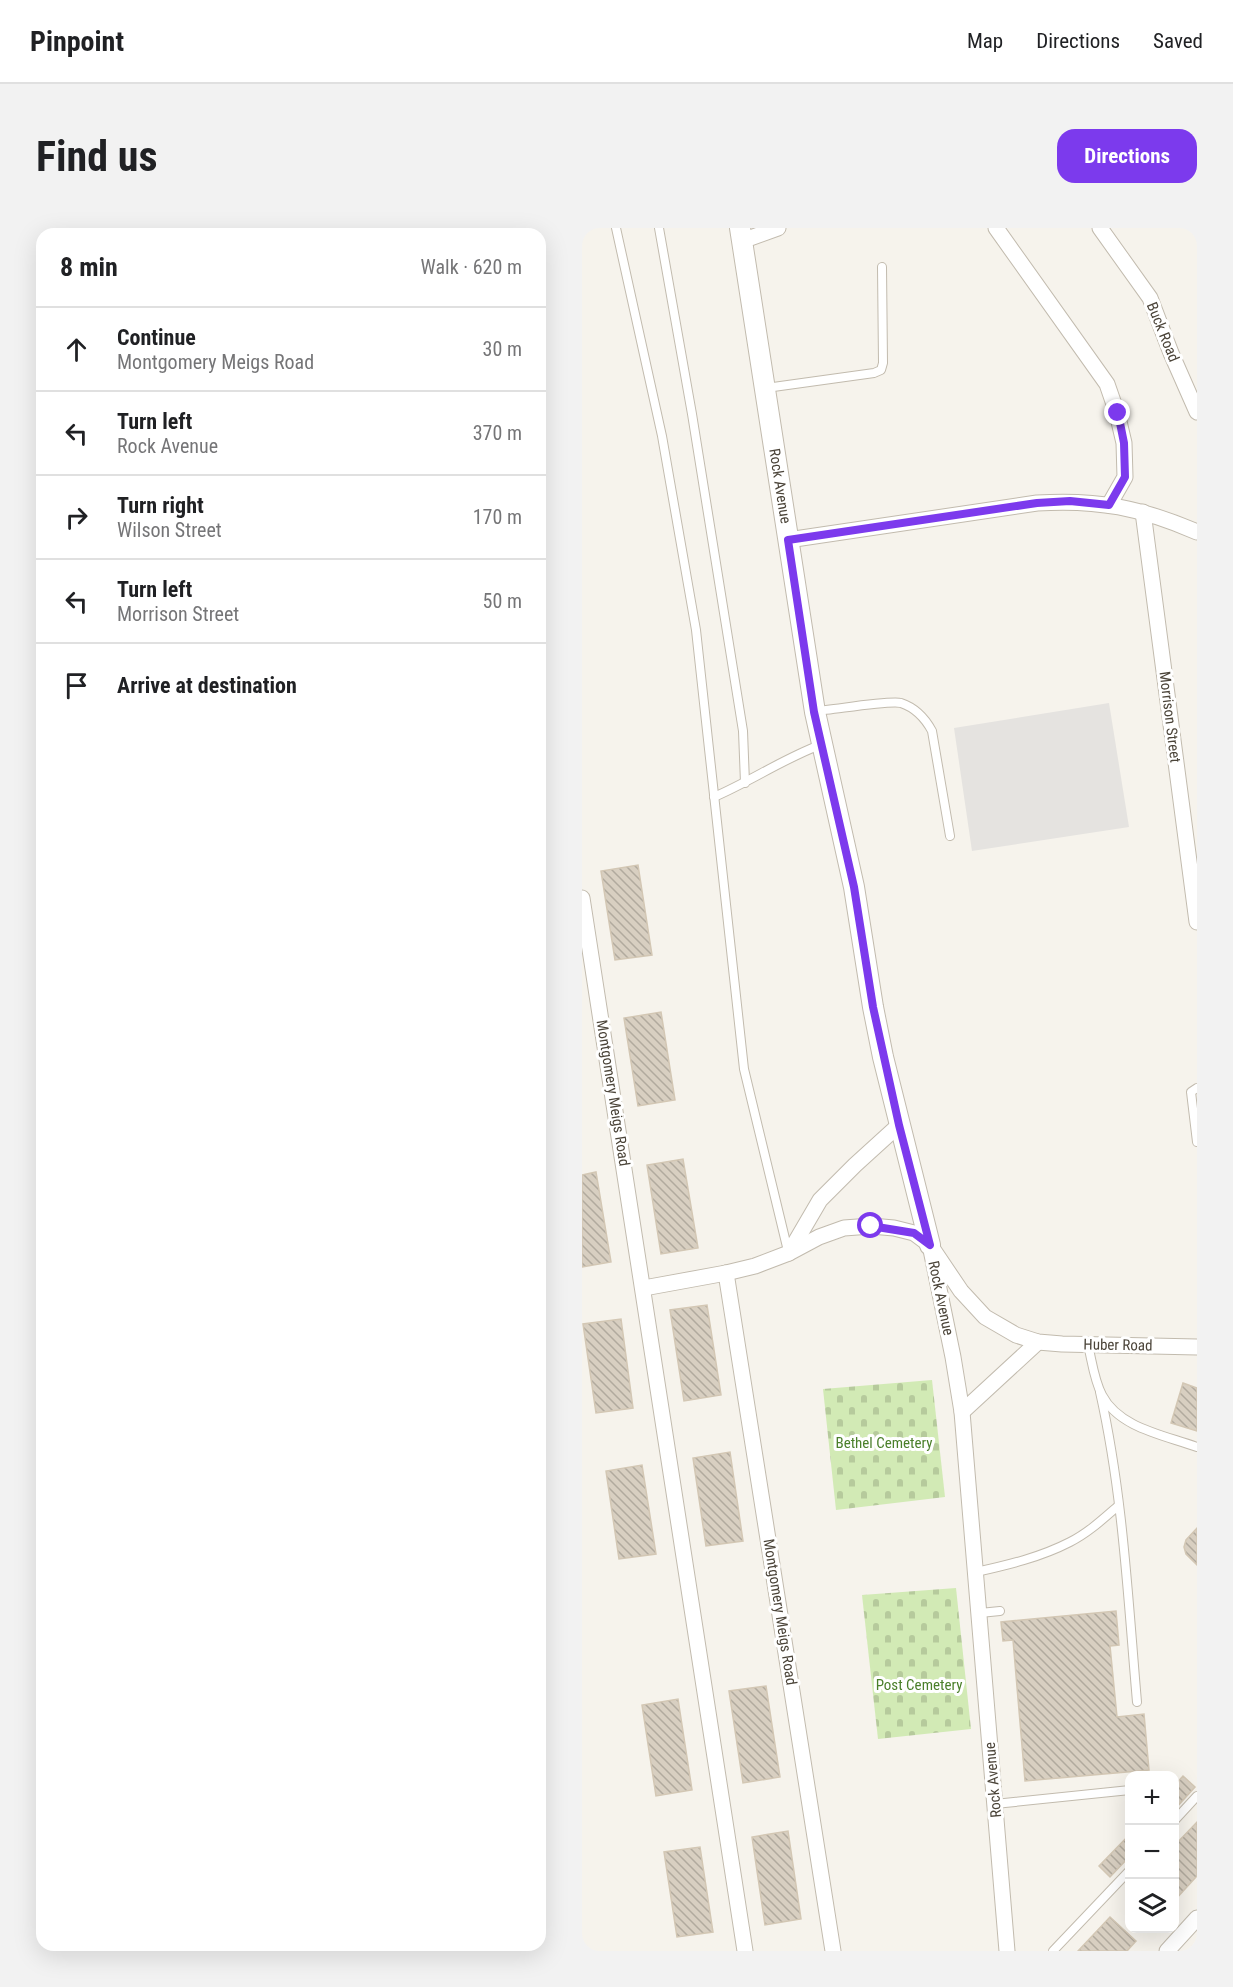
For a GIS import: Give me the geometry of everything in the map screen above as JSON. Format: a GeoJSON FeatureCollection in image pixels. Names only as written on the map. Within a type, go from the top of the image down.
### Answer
{"type":"FeatureCollection","features":[{"type":"Feature","properties":{"kind":"street"},"geometry":{"type":"LineString","coordinates":[[741,235],[778,228]]}},
{"type":"Feature","properties":{"kind":"street"},"geometry":{"type":"LineString","coordinates":[[996,228],[1107,384],[1118,413],[1124,443],[1125,477],[1109,505]]}},
{"type":"Feature","properties":{"kind":"street","name":"Buck Road"},"geometry":{"type":"LineString","coordinates":[[1100,228],[1150,297],[1193,392],[1197,412]]}},
{"type":"Feature","properties":{"kind":"street","name":"Rock Avenue"},"geometry":{"type":"LineString","coordinates":[[741,235],[814,712],[854,887],[873,1007],[899,1125],[930,1245],[962,1412],[1007,1951]]}},
{"type":"Feature","properties":{"kind":"street"},"geometry":{"type":"LineString","coordinates":[[788,540],[1037,503],[1070,501],[1109,505],[1143,512],[1197,532]]}},
{"type":"Feature","properties":{"kind":"street","name":"Morrison Street"},"geometry":{"type":"LineString","coordinates":[[1143,512],[1197,922]]}},
{"type":"Feature","properties":{"kind":"street","name":"Montgomery Meigs Road"},"geometry":{"type":"LineString","coordinates":[[582,898],[745,1951]]}},
{"type":"Feature","properties":{"kind":"street"},"geometry":{"type":"LineString","coordinates":[[789,1253],[820,1200],[855,1164],[899,1125]]}},
{"type":"Feature","properties":{"kind":"street"},"geometry":{"type":"LineString","coordinates":[[644,1288],[726,1273],[769,1261],[819,1237],[844,1228],[871,1226],[914,1233],[930,1245]]}},
{"type":"Feature","properties":{"kind":"street","name":"Huber Road"},"geometry":{"type":"LineString","coordinates":[[930,1245],[962,1291],[985,1317],[1016,1335],[1038,1342],[1197,1347]]}},
{"type":"Feature","properties":{"kind":"street","name":"Montgomery Meigs Road"},"geometry":{"type":"LineString","coordinates":[[726,1273],[833,1951]]}},
{"type":"Feature","properties":{"kind":"street"},"geometry":{"type":"LineString","coordinates":[[962,1412],[1038,1342]]}},
{"type":"Feature","properties":{"kind":"street"},"geometry":{"type":"LineString","coordinates":[[1167,1951],[1197,1918]]}},
{"type":"Feature","properties":{"kind":"lane"},"geometry":{"type":"LineString","coordinates":[[616,228],[662,436],[690,595],[744,1069],[789,1253]]}},
{"type":"Feature","properties":{"kind":"lane"},"geometry":{"type":"LineString","coordinates":[[659,228],[692,414],[743,731],[745,783]]}},
{"type":"Feature","properties":{"kind":"lane"},"geometry":{"type":"LineString","coordinates":[[764,389],[874,373],[881,370],[883,363],[882,267]]}},
{"type":"Feature","properties":{"kind":"lane"},"geometry":{"type":"LineString","coordinates":[[814,712],[899,702],[925,718],[932,731],[950,836]]}},
{"type":"Feature","properties":{"kind":"lane"},"geometry":{"type":"LineString","coordinates":[[714,797],[745,783],[793,755],[822,745]]}},
{"type":"Feature","properties":{"kind":"lane"},"geometry":{"type":"LineString","coordinates":[[1197,1088],[1191,1092],[1197,1142]]}},
{"type":"Feature","properties":{"kind":"lane"},"geometry":{"type":"LineString","coordinates":[[1088,1345],[1107,1422],[1124,1546],[1137,1702]]}},
{"type":"Feature","properties":{"kind":"lane"},"geometry":{"type":"LineString","coordinates":[[1100,1392],[1107,1404],[1134,1425],[1197,1447]]}},
{"type":"Feature","properties":{"kind":"lane"},"geometry":{"type":"LineString","coordinates":[[976,1572],[1035,1557],[1070,1542],[1099,1523],[1118,1506]]}},
{"type":"Feature","properties":{"kind":"lane"},"geometry":{"type":"LineString","coordinates":[[980,1613],[1000,1611]]}},
{"type":"Feature","properties":{"kind":"lane"},"geometry":{"type":"LineString","coordinates":[[995,1804],[1125,1791]]}},
{"type":"Feature","properties":{"kind":"lane"},"geometry":{"type":"LineString","coordinates":[[1179,1816],[1197,1796]]}},
{"type":"Feature","properties":{"kind":"lane"},"geometry":{"type":"LineString","coordinates":[[1053,1951],[1125,1875]]}},
{"type":"Feature","properties":{"kind":"green space","name":"Bethel Cemetery"},"geometry":{"type":"Polygon","coordinates":[[[932,1380],[945,1497],[836,1510],[823,1389],[932,1380]]]}},
{"type":"Feature","properties":{"kind":"green space","name":"Post Cemetery"},"geometry":{"type":"Polygon","coordinates":[[[956,1588],[971,1729],[878,1739],[862,1595],[956,1588]]]}},
{"type":"Feature","properties":{"kind":"shaded area"},"geometry":{"type":"Polygon","coordinates":[[[1109,703],[1129,827],[972,851],[954,728],[1109,703]]]}},
{"type":"Feature","properties":{"kind":"building"},"geometry":{"type":"Polygon","coordinates":[[[638,865],[652,955],[615,960],[601,871],[638,865]]]}},
{"type":"Feature","properties":{"kind":"building"},"geometry":{"type":"Polygon","coordinates":[[[661,1012],[675,1100],[638,1106],[624,1018],[661,1012]]]}},
{"type":"Feature","properties":{"kind":"building"},"geometry":{"type":"Polygon","coordinates":[[[683,1159],[698,1248],[661,1254],[647,1165],[683,1159]]]}},
{"type":"Feature","properties":{"kind":"building"},"geometry":{"type":"Polygon","coordinates":[[[596,1172],[611,1262],[582,1267],[582,1175],[596,1172]]]}},
{"type":"Feature","properties":{"kind":"building"},"geometry":{"type":"Polygon","coordinates":[[[707,1305],[721,1395],[684,1401],[670,1310],[707,1305]]]}},
{"type":"Feature","properties":{"kind":"building"},"geometry":{"type":"Polygon","coordinates":[[[621,1319],[633,1408],[596,1413],[583,1324],[621,1319]]]}},
{"type":"Feature","properties":{"kind":"building"},"geometry":{"type":"Polygon","coordinates":[[[1183,1383],[1197,1388],[1197,1431],[1171,1423],[1183,1383]]]}},
{"type":"Feature","properties":{"kind":"building"},"geometry":{"type":"Polygon","coordinates":[[[730,1452],[743,1541],[706,1546],[693,1458],[730,1452]]]}},
{"type":"Feature","properties":{"kind":"building"},"geometry":{"type":"Polygon","coordinates":[[[642,1465],[656,1554],[619,1559],[606,1471],[642,1465]]]}},
{"type":"Feature","properties":{"kind":"building"},"geometry":{"type":"Polygon","coordinates":[[[1197,1528],[1197,1565],[1186,1554],[1184,1547],[1186,1540],[1197,1528]]]}},
{"type":"Feature","properties":{"kind":"building"},"geometry":{"type":"Polygon","coordinates":[[[1116,1611],[1119,1645],[1110,1646],[1117,1717],[1144,1714],[1149,1770],[1025,1781],[1013,1640],[1003,1641],[1001,1622],[1116,1611]]]}},
{"type":"Feature","properties":{"kind":"building"},"geometry":{"type":"Polygon","coordinates":[[[766,1686],[780,1777],[743,1783],[729,1691],[766,1686]]]}},
{"type":"Feature","properties":{"kind":"building"},"geometry":{"type":"Polygon","coordinates":[[[678,1699],[692,1790],[656,1796],[642,1705],[678,1699]]]}},
{"type":"Feature","properties":{"kind":"building"},"geometry":{"type":"Polygon","coordinates":[[[1183,1776],[1195,1787],[1179,1805],[1179,1780],[1183,1776]]]}},
{"type":"Feature","properties":{"kind":"building"},"geometry":{"type":"Polygon","coordinates":[[[1197,1822],[1197,1876],[1179,1896],[1179,1879],[1179,1841],[1197,1822]]]}},
{"type":"Feature","properties":{"kind":"building"},"geometry":{"type":"Polygon","coordinates":[[[788,1831],[801,1919],[765,1925],[752,1837],[788,1831]]]}},
{"type":"Feature","properties":{"kind":"building"},"geometry":{"type":"Polygon","coordinates":[[[1125,1839],[1125,1861],[1110,1877],[1099,1866],[1125,1839]]]}},
{"type":"Feature","properties":{"kind":"building"},"geometry":{"type":"Polygon","coordinates":[[[700,1847],[713,1932],[677,1937],[664,1852],[700,1847]]]}},
{"type":"Feature","properties":{"kind":"building"},"geometry":{"type":"Polygon","coordinates":[[[1110,1917],[1136,1941],[1127,1951],[1078,1951],[1110,1917]]]}},
{"type":"Feature","properties":{"kind":"route"},"geometry":{"type":"LineString","coordinates":[[871,1226],[914,1233],[930,1245],[883,1057],[854,887],[814,712],[788,540],[1037,503],[1070,501],[1109,505],[1125,477],[1124,443],[1118,413]]}}]}
